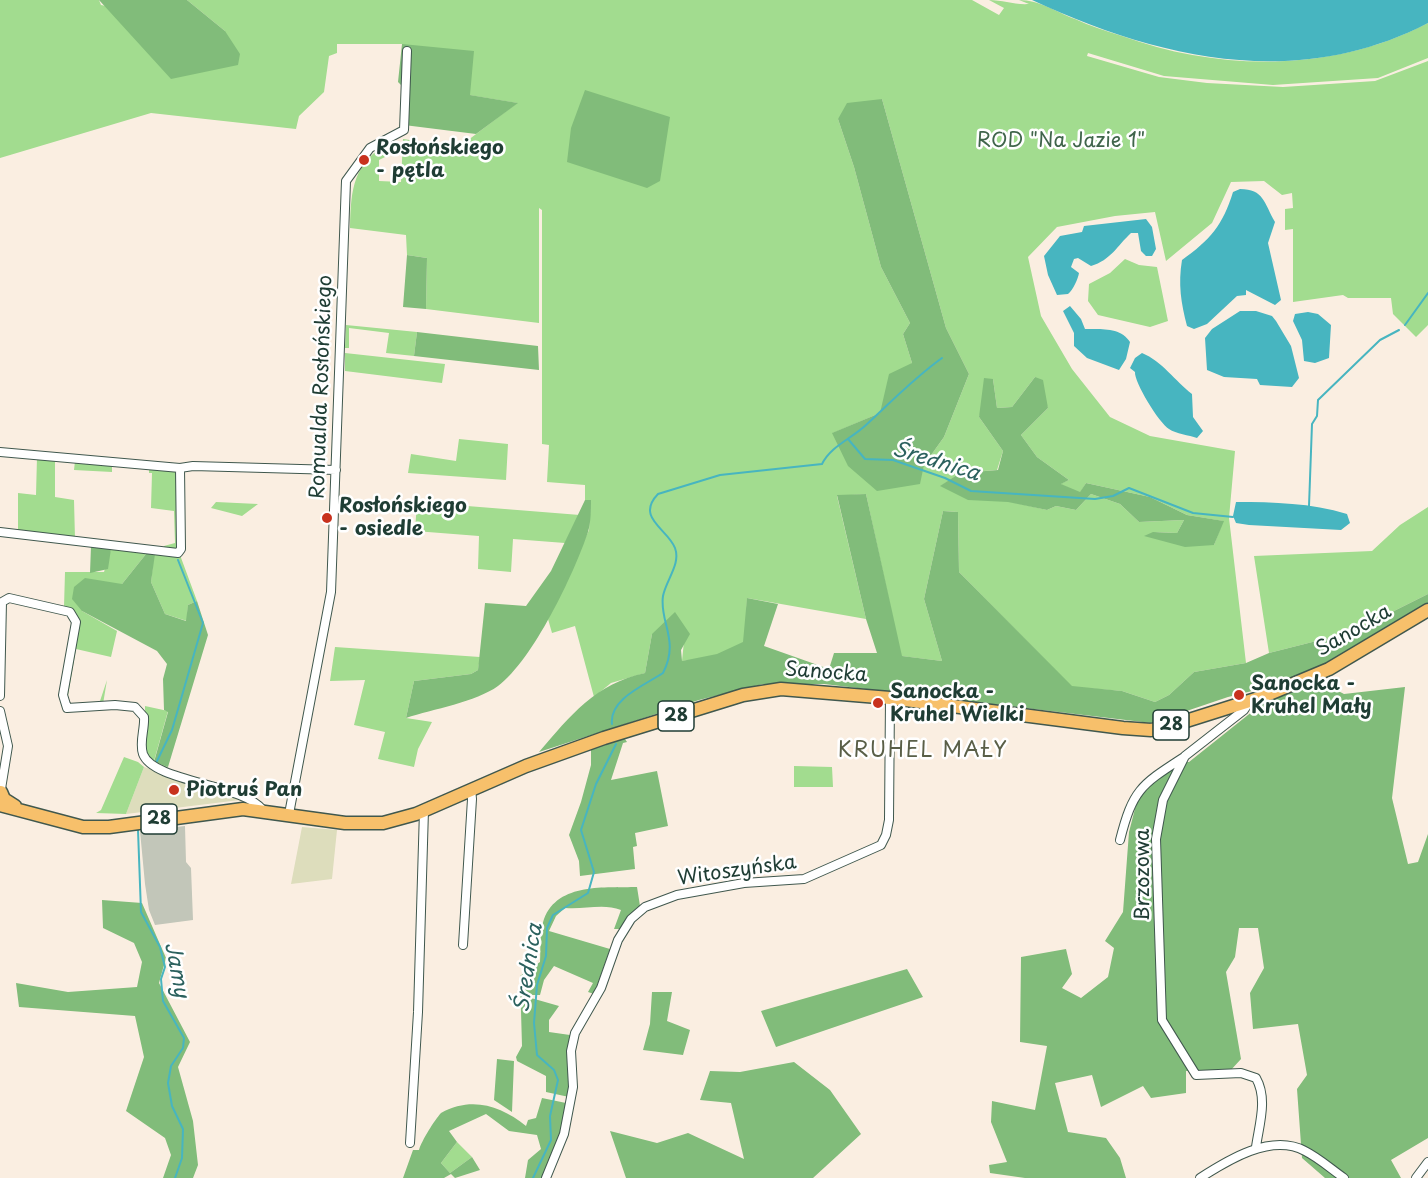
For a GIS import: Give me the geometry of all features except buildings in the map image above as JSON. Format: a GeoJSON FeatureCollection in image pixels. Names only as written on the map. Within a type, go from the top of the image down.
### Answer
{"type":"FeatureCollection","features":[{"type":"Feature","properties":{"kind":"main road","name":"Sanocka"},"geometry":{"type":"LineString","coordinates":[[289,814],[345,823],[383,824],[424,810],[525,766],[604,738],[752,693],[802,689],[1143,730],[1167,727],[1250,701],[1312,678],[1428,610]]}},
{"type":"Feature","properties":{"kind":"main road"},"geometry":{"type":"LineString","coordinates":[[1,793],[4,799],[30,813]]}},
{"type":"Feature","properties":{"kind":"main road","name":"28"},"geometry":{"type":"LineString","coordinates":[[0,805],[71,825],[94,827],[243,809],[289,814]]}},
{"type":"Feature","properties":{"kind":"street","name":"Romualda Rosłońskiego"},"geometry":{"type":"LineString","coordinates":[[289,814],[328,620],[333,566],[346,181],[370,147],[404,130],[406,51]]}},
{"type":"Feature","properties":{"kind":"street"},"geometry":{"type":"LineString","coordinates":[[0,452],[180,468],[193,466],[336,470]]}},
{"type":"Feature","properties":{"kind":"street"},"geometry":{"type":"LineString","coordinates":[[0,532],[178,553],[182,549],[180,468]]}},
{"type":"Feature","properties":{"kind":"street"},"geometry":{"type":"LineString","coordinates":[[0,696],[2,602],[9,598],[70,612],[76,621],[64,705],[70,708],[125,705],[139,709],[144,717],[142,743],[145,758],[169,773],[250,799],[263,810]]}},
{"type":"Feature","properties":{"kind":"street","name":"Witoszyńska"},"geometry":{"type":"LineString","coordinates":[[546,1178],[564,1134],[573,1087],[571,1052],[575,1033],[601,988],[618,940],[630,920],[645,907],[663,899],[737,884],[795,881],[881,845],[889,820],[890,698]]}},
{"type":"Feature","properties":{"kind":"street","name":"Brzozowa"},"geometry":{"type":"LineString","coordinates":[[1250,701],[1245,710],[1185,756],[1163,800],[1156,839],[1162,1020],[1196,1075],[1241,1073],[1256,1078],[1261,1091],[1262,1106],[1256,1147]]}},
{"type":"Feature","properties":{"kind":"street"},"geometry":{"type":"LineString","coordinates":[[0,711],[8,746],[1,793]]}},
{"type":"Feature","properties":{"kind":"street"},"geometry":{"type":"LineString","coordinates":[[1120,840],[1133,798],[1146,782],[1185,756]]}},
{"type":"Feature","properties":{"kind":"street"},"geometry":{"type":"LineString","coordinates":[[463,945],[471,789]]}},
{"type":"Feature","properties":{"kind":"street"},"geometry":{"type":"LineString","coordinates":[[410,1143],[418,1012],[424,810]]}},
{"type":"Feature","properties":{"kind":"street"},"geometry":{"type":"LineString","coordinates":[[1200,1178],[1256,1147],[1296,1147],[1312,1155],[1344,1178]]}},
{"type":"Feature","properties":{"kind":"street"},"geometry":{"type":"LineString","coordinates":[[1416,1178],[1428,1162]]}},
{"type":"Feature","properties":{"kind":"shaded area"},"geometry":{"type":"Polygon","coordinates":[[[144,767],[240,799],[240,800],[126,814],[144,767]]]}},
{"type":"Feature","properties":{"kind":"shaded area"},"geometry":{"type":"Polygon","coordinates":[[[185,826],[186,862],[191,868],[193,920],[155,925],[149,910],[140,831],[185,826]]]}},
{"type":"Feature","properties":{"kind":"shaded area"},"geometry":{"type":"Polygon","coordinates":[[[302,827],[337,830],[332,879],[291,884],[302,827]]]}},
{"type":"Feature","properties":{"kind":"green space","name":"ROD \"Na Jazie 1\""},"geometry":{"type":"Polygon","coordinates":[[[0,0],[99,0],[101,5],[225,31],[187,0],[972,0],[999,15],[1004,8],[989,0],[1029,4],[1019,0],[1041,4],[1092,26],[1160,48],[1238,61],[1316,58],[1354,51],[1392,39],[1428,23],[1428,58],[1378,78],[1273,85],[1164,76],[1088,53],[1087,56],[1159,77],[1207,83],[1283,87],[1375,81],[1428,61],[1428,325],[1416,337],[1393,314],[1391,298],[1348,298],[1343,295],[1293,302],[1293,229],[1285,230],[1285,209],[1293,208],[1292,193],[1282,195],[1264,181],[1231,182],[1212,223],[1166,261],[1155,212],[1115,216],[1057,227],[1028,257],[1041,316],[1072,369],[1110,417],[1150,436],[1235,451],[1229,518],[1246,663],[1194,672],[1169,695],[1155,702],[1122,691],[1072,687],[959,572],[958,512],[943,511],[924,599],[942,661],[901,656],[866,494],[837,496],[866,619],[747,598],[745,655],[682,661],[684,641],[652,634],[645,673],[611,683],[594,697],[575,626],[552,633],[548,619],[589,530],[591,500],[585,500],[585,485],[547,482],[549,445],[542,444],[542,210],[539,208],[539,323],[426,309],[427,258],[407,255],[406,235],[350,228],[351,201],[356,178],[368,159],[378,150],[390,142],[395,144],[393,153],[379,160],[379,181],[401,182],[403,139],[459,147],[517,103],[469,95],[402,44],[337,44],[337,53],[329,56],[324,92],[299,116],[296,129],[151,113],[0,158],[0,0]],[[882,99],[838,119],[854,167],[881,267],[910,323],[903,334],[912,363],[880,413],[833,433],[924,465],[944,437],[969,374],[946,328],[882,99]],[[1035,377],[1012,407],[997,408],[993,379],[979,417],[1003,451],[997,470],[960,473],[941,486],[1047,510],[1056,506],[1076,510],[1091,494],[1120,504],[1139,522],[1184,520],[1177,533],[1153,532],[1214,545],[1223,521],[1187,515],[1150,497],[1086,483],[1080,493],[1060,484],[1069,480],[1037,457],[1021,435],[1048,408],[1035,377]]]}},
{"type":"Feature","properties":{"kind":"green space"},"geometry":{"type":"Polygon","coordinates":[[[99,0],[187,0],[225,31],[240,54],[238,65],[171,79],[99,0]]]}},
{"type":"Feature","properties":{"kind":"green space"},"geometry":{"type":"Polygon","coordinates":[[[402,44],[474,51],[470,95],[518,103],[476,134],[404,125],[402,86],[398,82],[402,44]]]}},
{"type":"Feature","properties":{"kind":"green space"},"geometry":{"type":"Polygon","coordinates":[[[585,90],[670,117],[660,181],[647,188],[567,162],[571,128],[585,90]]]}},
{"type":"Feature","properties":{"kind":"green space"},"geometry":{"type":"Polygon","coordinates":[[[882,99],[946,328],[969,374],[944,437],[924,465],[920,484],[877,491],[848,466],[832,433],[880,413],[889,374],[912,363],[903,334],[910,323],[881,267],[854,167],[838,119],[847,103],[882,99]]]}},
{"type":"Feature","properties":{"kind":"green space"},"geometry":{"type":"Polygon","coordinates":[[[407,255],[427,258],[426,309],[403,307],[407,255]]]}},
{"type":"Feature","properties":{"kind":"green space"},"geometry":{"type":"Polygon","coordinates":[[[1125,259],[1139,265],[1157,267],[1168,321],[1150,327],[1098,315],[1088,301],[1089,284],[1110,273],[1125,259]]]}},
{"type":"Feature","properties":{"kind":"green space"},"geometry":{"type":"Polygon","coordinates":[[[346,325],[417,332],[414,356],[386,353],[389,333],[349,328],[349,348],[345,348],[346,325]]]}},
{"type":"Feature","properties":{"kind":"green space"},"geometry":{"type":"Polygon","coordinates":[[[417,332],[538,346],[539,370],[414,356],[417,332]]]}},
{"type":"Feature","properties":{"kind":"green space"},"geometry":{"type":"Polygon","coordinates":[[[345,353],[445,364],[442,383],[345,371],[345,353]]]}},
{"type":"Feature","properties":{"kind":"green space"},"geometry":{"type":"Polygon","coordinates":[[[1035,377],[1043,380],[1048,408],[1021,435],[1037,457],[1069,480],[1061,484],[1080,492],[1086,483],[1150,497],[1187,515],[1224,521],[1214,545],[1185,547],[1144,536],[1153,532],[1177,533],[1184,520],[1139,522],[1120,504],[1091,494],[1076,510],[1056,506],[1047,510],[1008,502],[968,500],[940,486],[960,473],[998,470],[1003,451],[979,417],[984,378],[993,379],[997,408],[1012,407],[1035,377]]]}},
{"type":"Feature","properties":{"kind":"green space"},"geometry":{"type":"Polygon","coordinates":[[[459,439],[508,444],[506,480],[408,473],[411,454],[456,461],[459,439]]]}},
{"type":"Feature","properties":{"kind":"green space"},"geometry":{"type":"Polygon","coordinates":[[[37,457],[55,459],[55,497],[74,500],[75,539],[18,532],[18,493],[36,495],[37,457]]]}},
{"type":"Feature","properties":{"kind":"green space"},"geometry":{"type":"Polygon","coordinates":[[[75,461],[112,463],[112,472],[74,470],[75,461]]]}},
{"type":"Feature","properties":{"kind":"green space"},"geometry":{"type":"Polygon","coordinates":[[[149,468],[177,470],[179,548],[164,549],[164,546],[175,543],[174,511],[151,508],[152,473],[149,473],[149,468]]]}},
{"type":"Feature","properties":{"kind":"green space"},"geometry":{"type":"Polygon","coordinates":[[[866,494],[902,656],[942,661],[924,599],[943,511],[958,512],[959,572],[1072,686],[1122,691],[1155,702],[1169,695],[1194,672],[1246,663],[1269,653],[1352,632],[1428,594],[1428,605],[1328,663],[1268,687],[1228,697],[1151,723],[824,684],[763,684],[699,700],[539,752],[573,714],[598,693],[627,678],[645,673],[652,634],[675,612],[690,634],[681,650],[682,661],[717,654],[743,642],[747,598],[778,604],[764,646],[829,669],[834,653],[877,653],[866,619],[837,495],[866,494]]]}},
{"type":"Feature","properties":{"kind":"green space"},"geometry":{"type":"Polygon","coordinates":[[[585,500],[591,500],[591,512],[582,550],[551,615],[525,657],[511,674],[489,692],[454,705],[406,718],[414,681],[471,674],[478,670],[485,603],[526,606],[551,571],[585,500]]]}},
{"type":"Feature","properties":{"kind":"green space"},"geometry":{"type":"Polygon","coordinates":[[[216,502],[258,504],[242,516],[211,508],[216,502]]]}},
{"type":"Feature","properties":{"kind":"green space"},"geometry":{"type":"Polygon","coordinates":[[[417,502],[580,515],[565,543],[513,539],[511,572],[478,569],[479,536],[415,531],[417,502]]]}},
{"type":"Feature","properties":{"kind":"green space"},"geometry":{"type":"Polygon","coordinates":[[[1428,507],[1428,594],[1352,632],[1269,653],[1254,556],[1372,551],[1400,525],[1428,507]]]}},
{"type":"Feature","properties":{"kind":"green space"},"geometry":{"type":"Polygon","coordinates":[[[76,542],[180,555],[197,601],[188,605],[187,621],[165,614],[151,582],[154,554],[146,554],[122,584],[82,611],[117,631],[111,657],[76,649],[67,701],[69,704],[99,704],[107,680],[103,704],[73,707],[65,702],[77,615],[73,611],[30,600],[64,607],[65,572],[104,572],[111,549],[76,545],[76,542]]]}},
{"type":"Feature","properties":{"kind":"green space"},"geometry":{"type":"Polygon","coordinates":[[[91,546],[111,549],[108,569],[90,573],[91,546]]]}},
{"type":"Feature","properties":{"kind":"green space"},"geometry":{"type":"Polygon","coordinates":[[[146,554],[155,554],[151,582],[165,614],[186,621],[188,605],[197,601],[208,635],[168,767],[154,762],[168,712],[164,710],[163,679],[167,664],[157,651],[82,611],[72,599],[74,587],[85,578],[122,584],[146,554]]]}},
{"type":"Feature","properties":{"kind":"green space"},"geometry":{"type":"Polygon","coordinates":[[[335,647],[480,657],[478,670],[471,674],[414,681],[406,718],[432,722],[418,749],[414,767],[378,759],[385,732],[354,725],[365,680],[330,681],[335,647]]]}},
{"type":"Feature","properties":{"kind":"green space"},"geometry":{"type":"Polygon","coordinates":[[[1319,681],[1344,694],[1405,687],[1392,798],[1408,864],[1418,862],[1428,834],[1428,1138],[1391,1160],[1401,1178],[1325,1178],[1302,1158],[1297,1089],[1307,1075],[1298,1024],[1253,1029],[1250,993],[1264,968],[1258,928],[1239,928],[1235,957],[1226,972],[1241,1059],[1230,1071],[1186,1071],[1186,1093],[1151,1098],[1143,1086],[1101,1107],[1092,1075],[1055,1083],[1068,1132],[1106,1138],[1120,1158],[1126,1178],[1025,1178],[990,1173],[989,1165],[1007,1162],[991,1122],[992,1101],[1035,1110],[1047,1046],[1020,1042],[1021,957],[1066,949],[1072,974],[1062,988],[1081,998],[1108,977],[1114,948],[1105,941],[1123,912],[1129,832],[1137,801],[1159,776],[1180,762],[1189,762],[1263,703],[1319,681]]]}},
{"type":"Feature","properties":{"kind":"green space"},"geometry":{"type":"Polygon","coordinates":[[[145,706],[168,711],[154,761],[168,767],[165,769],[157,766],[145,753],[145,706]]]}},
{"type":"Feature","properties":{"kind":"green space"},"geometry":{"type":"Polygon","coordinates":[[[623,736],[627,742],[623,743],[611,780],[657,771],[668,826],[635,833],[637,846],[633,847],[635,869],[580,876],[579,861],[569,835],[591,765],[591,748],[623,736]]]}},
{"type":"Feature","properties":{"kind":"green space"},"geometry":{"type":"Polygon","coordinates":[[[124,757],[144,767],[126,814],[96,813],[101,810],[124,757]]]}},
{"type":"Feature","properties":{"kind":"green space"},"geometry":{"type":"Polygon","coordinates":[[[794,766],[832,767],[833,787],[794,787],[794,766]]]}},
{"type":"Feature","properties":{"kind":"green space"},"geometry":{"type":"Polygon","coordinates":[[[637,887],[640,906],[620,929],[614,929],[621,910],[600,907],[565,908],[556,916],[549,931],[610,949],[594,994],[588,992],[593,983],[554,966],[544,980],[540,995],[531,995],[531,998],[559,1006],[549,1020],[549,1032],[570,1035],[569,1097],[546,1092],[546,1076],[517,1061],[516,1057],[522,1046],[520,976],[540,962],[544,919],[551,907],[571,893],[584,889],[637,887]]]}},
{"type":"Feature","properties":{"kind":"green space"},"geometry":{"type":"Polygon","coordinates":[[[102,900],[142,903],[166,958],[159,983],[190,1042],[178,1067],[193,1121],[198,1165],[193,1178],[163,1178],[171,1155],[165,1138],[126,1111],[144,1057],[135,1016],[19,1007],[16,983],[68,992],[137,987],[142,962],[134,943],[103,928],[102,900]]]}},
{"type":"Feature","properties":{"kind":"green space"},"geometry":{"type":"Polygon","coordinates":[[[907,969],[923,997],[776,1047],[761,1011],[907,969]]]}},
{"type":"Feature","properties":{"kind":"green space"},"geometry":{"type":"Polygon","coordinates":[[[652,992],[672,992],[667,1021],[690,1030],[683,1055],[643,1050],[650,1024],[652,992]]]}},
{"type":"Feature","properties":{"kind":"green space"},"geometry":{"type":"Polygon","coordinates":[[[497,1059],[514,1061],[512,1112],[494,1100],[497,1059]]]}},
{"type":"Feature","properties":{"kind":"green space"},"geometry":{"type":"Polygon","coordinates":[[[794,1062],[830,1090],[861,1134],[813,1178],[626,1178],[610,1131],[657,1143],[688,1133],[744,1159],[731,1103],[700,1100],[710,1071],[740,1072],[794,1062]]]}},
{"type":"Feature","properties":{"kind":"green space"},"geometry":{"type":"Polygon","coordinates":[[[542,1098],[566,1103],[559,1144],[542,1178],[525,1178],[528,1160],[541,1149],[537,1135],[509,1131],[486,1114],[449,1131],[457,1142],[441,1163],[450,1173],[472,1157],[480,1170],[455,1178],[451,1174],[444,1178],[403,1178],[413,1150],[419,1150],[428,1131],[441,1113],[464,1105],[475,1104],[507,1113],[526,1126],[528,1120],[536,1118],[542,1098]]]}},
{"type":"Feature","properties":{"kind":"green space"},"geometry":{"type":"Polygon","coordinates":[[[457,1142],[472,1157],[450,1173],[441,1163],[457,1142]]]}},
{"type":"Feature","properties":{"kind":"water"},"geometry":{"type":"Polygon","coordinates":[[[1032,0],[1428,0],[1428,23],[1379,44],[1329,56],[1279,61],[1228,59],[1179,51],[1129,38],[1080,21],[1032,0]]]}},
{"type":"Feature","properties":{"kind":"water"},"geometry":{"type":"Polygon","coordinates":[[[1240,189],[1259,194],[1275,222],[1268,243],[1281,300],[1275,305],[1246,290],[1246,295],[1237,296],[1207,324],[1194,329],[1187,326],[1182,301],[1180,277],[1182,260],[1214,231],[1225,214],[1233,192],[1240,189]]]}},
{"type":"Feature","properties":{"kind":"water"},"geometry":{"type":"Polygon","coordinates":[[[1146,219],[1152,227],[1156,249],[1152,256],[1146,256],[1141,251],[1138,233],[1131,233],[1109,256],[1098,263],[1091,266],[1078,258],[1074,259],[1071,267],[1079,273],[1075,284],[1068,294],[1057,295],[1048,275],[1044,256],[1060,236],[1082,232],[1084,226],[1146,219]]]}},
{"type":"Feature","properties":{"kind":"water"},"geometry":{"type":"Polygon","coordinates":[[[1070,306],[1081,319],[1085,329],[1116,331],[1130,342],[1126,359],[1119,370],[1087,358],[1074,346],[1074,333],[1063,311],[1070,306]]]}},
{"type":"Feature","properties":{"kind":"water"},"geometry":{"type":"Polygon","coordinates":[[[1240,311],[1256,311],[1272,316],[1276,321],[1291,346],[1299,378],[1292,387],[1260,385],[1257,379],[1224,377],[1207,370],[1205,338],[1212,329],[1240,311]]]}},
{"type":"Feature","properties":{"kind":"water"},"geometry":{"type":"Polygon","coordinates":[[[1308,312],[1318,314],[1331,325],[1329,358],[1315,363],[1304,361],[1302,340],[1293,321],[1295,314],[1308,312]]]}},
{"type":"Feature","properties":{"kind":"water"},"geometry":{"type":"Polygon","coordinates":[[[1142,353],[1162,366],[1192,394],[1193,417],[1203,431],[1197,438],[1169,429],[1154,411],[1138,384],[1135,372],[1130,368],[1135,358],[1142,353]]]}},
{"type":"Feature","properties":{"kind":"water"},"geometry":{"type":"Polygon","coordinates":[[[1236,502],[1320,507],[1347,514],[1350,523],[1341,530],[1236,523],[1233,516],[1236,502]]]}},
{"type":"Feature","properties":{"kind":"waterway","name":"Średnica"},"geometry":{"type":"LineString","coordinates":[[1405,325],[1428,293]]}},
{"type":"Feature","properties":{"kind":"waterway","name":"Średnica"},"geometry":{"type":"LineString","coordinates":[[1309,506],[1312,424],[1317,416],[1318,400],[1380,340],[1399,330]]}},
{"type":"Feature","properties":{"kind":"waterway","name":"Średnica"},"geometry":{"type":"LineString","coordinates":[[612,724],[616,707],[622,700],[663,673],[668,661],[670,651],[663,596],[675,566],[676,554],[671,541],[651,517],[652,502],[658,494],[720,475],[822,464],[836,447],[860,430],[942,358]]}},
{"type":"Feature","properties":{"kind":"waterway","name":"Średnica"},"geometry":{"type":"LineString","coordinates":[[848,439],[865,459],[893,460],[945,478],[971,491],[1095,499],[1113,496],[1129,488],[1193,513],[1233,517]]}},
{"type":"Feature","properties":{"kind":"waterway","name":"Jamy"},"geometry":{"type":"LineString","coordinates":[[157,761],[172,730],[203,623],[178,560]]}},
{"type":"Feature","properties":{"kind":"waterway","name":"Średnica"},"geometry":{"type":"LineString","coordinates":[[533,1178],[551,1140],[550,1116],[558,1080],[554,1070],[537,1055],[534,1023],[537,985],[546,956],[547,928],[553,915],[588,893],[594,872],[581,830],[596,784],[616,744]]}},
{"type":"Feature","properties":{"kind":"waterway","name":"Jamy"},"geometry":{"type":"LineString","coordinates":[[138,830],[141,912],[160,947],[165,967],[161,979],[163,1001],[184,1038],[183,1048],[171,1066],[168,1083],[172,1106],[183,1129],[182,1158],[175,1178]]}},
{"type":"Feature","properties":{"kind":"place","name":"Rosłońskiego - pętla"},"geometry":{"type":"Point","coordinates":[364,160]}},
{"type":"Feature","properties":{"kind":"place","name":"Rosłońskiego - osiedle"},"geometry":{"type":"Point","coordinates":[327,518]}},
{"type":"Feature","properties":{"kind":"place","name":"Sanocka - Kruhel Mały"},"geometry":{"type":"Point","coordinates":[1239,695]}},
{"type":"Feature","properties":{"kind":"place","name":"Sanocka - Kruhel Wielki"},"geometry":{"type":"Point","coordinates":[878,703]}},
{"type":"Feature","properties":{"kind":"place","name":"Piotruś Pan"},"geometry":{"type":"Point","coordinates":[174,790]}},
{"type":"Feature","properties":{"kind":"district","name":"KRUHEL MAŁY"},"geometry":{"type":"Point","coordinates":[923,751]}}]}
